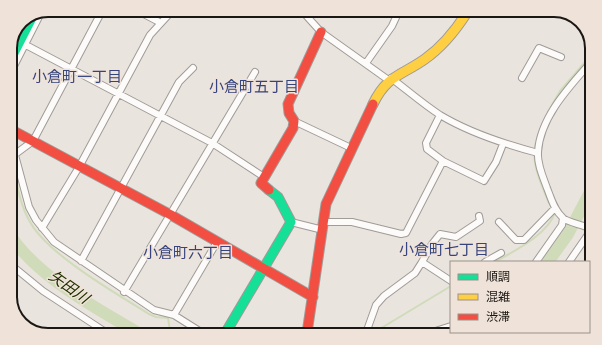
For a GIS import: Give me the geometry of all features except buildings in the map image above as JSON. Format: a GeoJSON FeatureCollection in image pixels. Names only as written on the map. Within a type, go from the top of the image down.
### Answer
{"type":"FeatureCollection","features":[{"type":"Feature","properties":{"kind":"street"},"geometry":{"type":"LineString","coordinates":[[17,154],[33,141],[98,17]]}},
{"type":"Feature","properties":{"kind":"street"},"geometry":{"type":"LineString","coordinates":[[150,17],[161,23]]}},
{"type":"Feature","properties":{"kind":"street"},"geometry":{"type":"LineString","coordinates":[[42,228],[79,167],[150,35],[166,17]]}},
{"type":"Feature","properties":{"kind":"street"},"geometry":{"type":"LineString","coordinates":[[308,17],[321,32],[440,115],[503,144],[538,153]]}},
{"type":"Feature","properties":{"kind":"street"},"geometry":{"type":"LineString","coordinates":[[366,63],[392,26],[396,17]]}},
{"type":"Feature","properties":{"kind":"street"},"geometry":{"type":"LineString","coordinates":[[309,328],[328,200],[351,148],[379,91],[389,78],[418,64],[437,49],[452,35],[464,17]]}},
{"type":"Feature","properties":{"kind":"street"},"geometry":{"type":"LineString","coordinates":[[17,59],[38,19]]}},
{"type":"Feature","properties":{"kind":"street"},"geometry":{"type":"LineString","coordinates":[[17,47],[29,24]]}},
{"type":"Feature","properties":{"kind":"street"},"geometry":{"type":"LineString","coordinates":[[321,32],[288,104],[289,113],[294,121],[351,148]]}},
{"type":"Feature","properties":{"kind":"street"},"geometry":{"type":"LineString","coordinates":[[24,44],[71,68],[161,118],[212,143],[264,177]]}},
{"type":"Feature","properties":{"kind":"street"},"geometry":{"type":"LineString","coordinates":[[522,78],[539,48],[561,57]]}},
{"type":"Feature","properties":{"kind":"street"},"geometry":{"type":"LineString","coordinates":[[81,261],[161,118],[179,82],[193,68]]}},
{"type":"Feature","properties":{"kind":"street"},"geometry":{"type":"LineString","coordinates":[[585,69],[563,94],[552,112],[541,135],[538,153],[541,172],[555,208],[564,219],[585,226]]}},
{"type":"Feature","properties":{"kind":"street"},"geometry":{"type":"LineString","coordinates":[[124,292],[255,72]]}},
{"type":"Feature","properties":{"kind":"street"},"geometry":{"type":"LineString","coordinates":[[440,115],[425,146],[443,161],[484,181],[496,162],[503,144]]}},
{"type":"Feature","properties":{"kind":"street"},"geometry":{"type":"LineString","coordinates":[[291,222],[278,196],[261,183],[293,128],[294,121]]}},
{"type":"Feature","properties":{"kind":"street"},"geometry":{"type":"LineString","coordinates":[[17,133],[170,215],[313,298]]}},
{"type":"Feature","properties":{"kind":"street"},"geometry":{"type":"LineString","coordinates":[[291,222],[323,226],[352,222],[401,234],[406,233],[443,161]]}},
{"type":"Feature","properties":{"kind":"street"},"geometry":{"type":"LineString","coordinates":[[17,170],[29,207],[42,228],[54,242],[124,292],[154,310],[174,315],[195,328]]}},
{"type":"Feature","properties":{"kind":"street"},"geometry":{"type":"LineString","coordinates":[[499,222],[516,240],[524,240],[555,208]]}},
{"type":"Feature","properties":{"kind":"street"},"geometry":{"type":"LineString","coordinates":[[368,328],[376,305],[384,296],[415,273],[432,244],[440,234],[456,237],[480,221],[479,216]]}},
{"type":"Feature","properties":{"kind":"street"},"geometry":{"type":"LineString","coordinates":[[537,261],[562,225],[564,219]]}},
{"type":"Feature","properties":{"kind":"street"},"geometry":{"type":"LineString","coordinates":[[228,328],[291,222]]}},
{"type":"Feature","properties":{"kind":"street"},"geometry":{"type":"LineString","coordinates":[[570,261],[585,238]]}},
{"type":"Feature","properties":{"kind":"street"},"geometry":{"type":"LineString","coordinates":[[174,315],[217,242]]}},
{"type":"Feature","properties":{"kind":"street"},"geometry":{"type":"LineString","coordinates":[[487,261],[501,253]]}},
{"type":"Feature","properties":{"kind":"street"},"geometry":{"type":"LineString","coordinates":[[422,262],[450,280]]}},
{"type":"Feature","properties":{"kind":"street"},"geometry":{"type":"LineString","coordinates":[[17,270],[43,292],[99,328]]}},
{"type":"Feature","properties":{"kind":"waterway"},"geometry":{"type":"LineString","coordinates":[[548,112],[560,91],[585,62]]}},
{"type":"Feature","properties":{"kind":"waterway"},"geometry":{"type":"LineString","coordinates":[[539,133],[535,151],[536,168],[549,203]]}},
{"type":"Feature","properties":{"kind":"waterway"},"geometry":{"type":"LineString","coordinates":[[17,185],[23,208],[29,220],[37,233],[50,246],[83,272],[149,314],[156,317],[168,318],[170,328]]}},
{"type":"Feature","properties":{"kind":"waterway"},"geometry":{"type":"LineString","coordinates":[[549,261],[568,234],[585,202]]}},
{"type":"Feature","properties":{"kind":"waterway"},"geometry":{"type":"LineString","coordinates":[[497,261],[538,235],[546,228],[555,212]]}},
{"type":"Feature","properties":{"kind":"waterway","name":"矢田川"},"geometry":{"type":"LineString","coordinates":[[17,244],[35,264],[67,289],[84,301],[130,328]]}},
{"type":"Feature","properties":{"kind":"waterway"},"geometry":{"type":"LineString","coordinates":[[381,328],[450,287]]}},
{"type":"Feature","properties":{"kind":"traffic: fast"},"geometry":{"type":"LineString","coordinates":[[17,47],[29,24]]}},
{"type":"Feature","properties":{"kind":"traffic: fast"},"geometry":{"type":"LineString","coordinates":[[228,328],[291,222],[278,197],[269,190]]}},
{"type":"Feature","properties":{"kind":"traffic: slow"},"geometry":{"type":"LineString","coordinates":[[373,104],[378,94],[389,82],[425,59],[443,44],[464,17]]}},
{"type":"Feature","properties":{"kind":"traffic: jam"},"geometry":{"type":"LineString","coordinates":[[269,190],[261,183],[293,128],[294,121],[289,113],[288,104],[321,32]]}},
{"type":"Feature","properties":{"kind":"traffic: jam"},"geometry":{"type":"LineString","coordinates":[[308,328],[326,204],[373,104]]}},
{"type":"Feature","properties":{"kind":"traffic: jam"},"geometry":{"type":"LineString","coordinates":[[17,133],[171,215],[313,297]]}},
{"type":"Feature","properties":{"kind":"district","name":"小倉町一丁目"},"geometry":{"type":"Point","coordinates":[77,77]}},
{"type":"Feature","properties":{"kind":"district","name":"小倉町五丁目"},"geometry":{"type":"Point","coordinates":[254,87]}},
{"type":"Feature","properties":{"kind":"district","name":"小倉町七丁目"},"geometry":{"type":"Point","coordinates":[444,250]}},
{"type":"Feature","properties":{"kind":"district","name":"小倉町六丁目"},"geometry":{"type":"Point","coordinates":[188,253]}}]}
